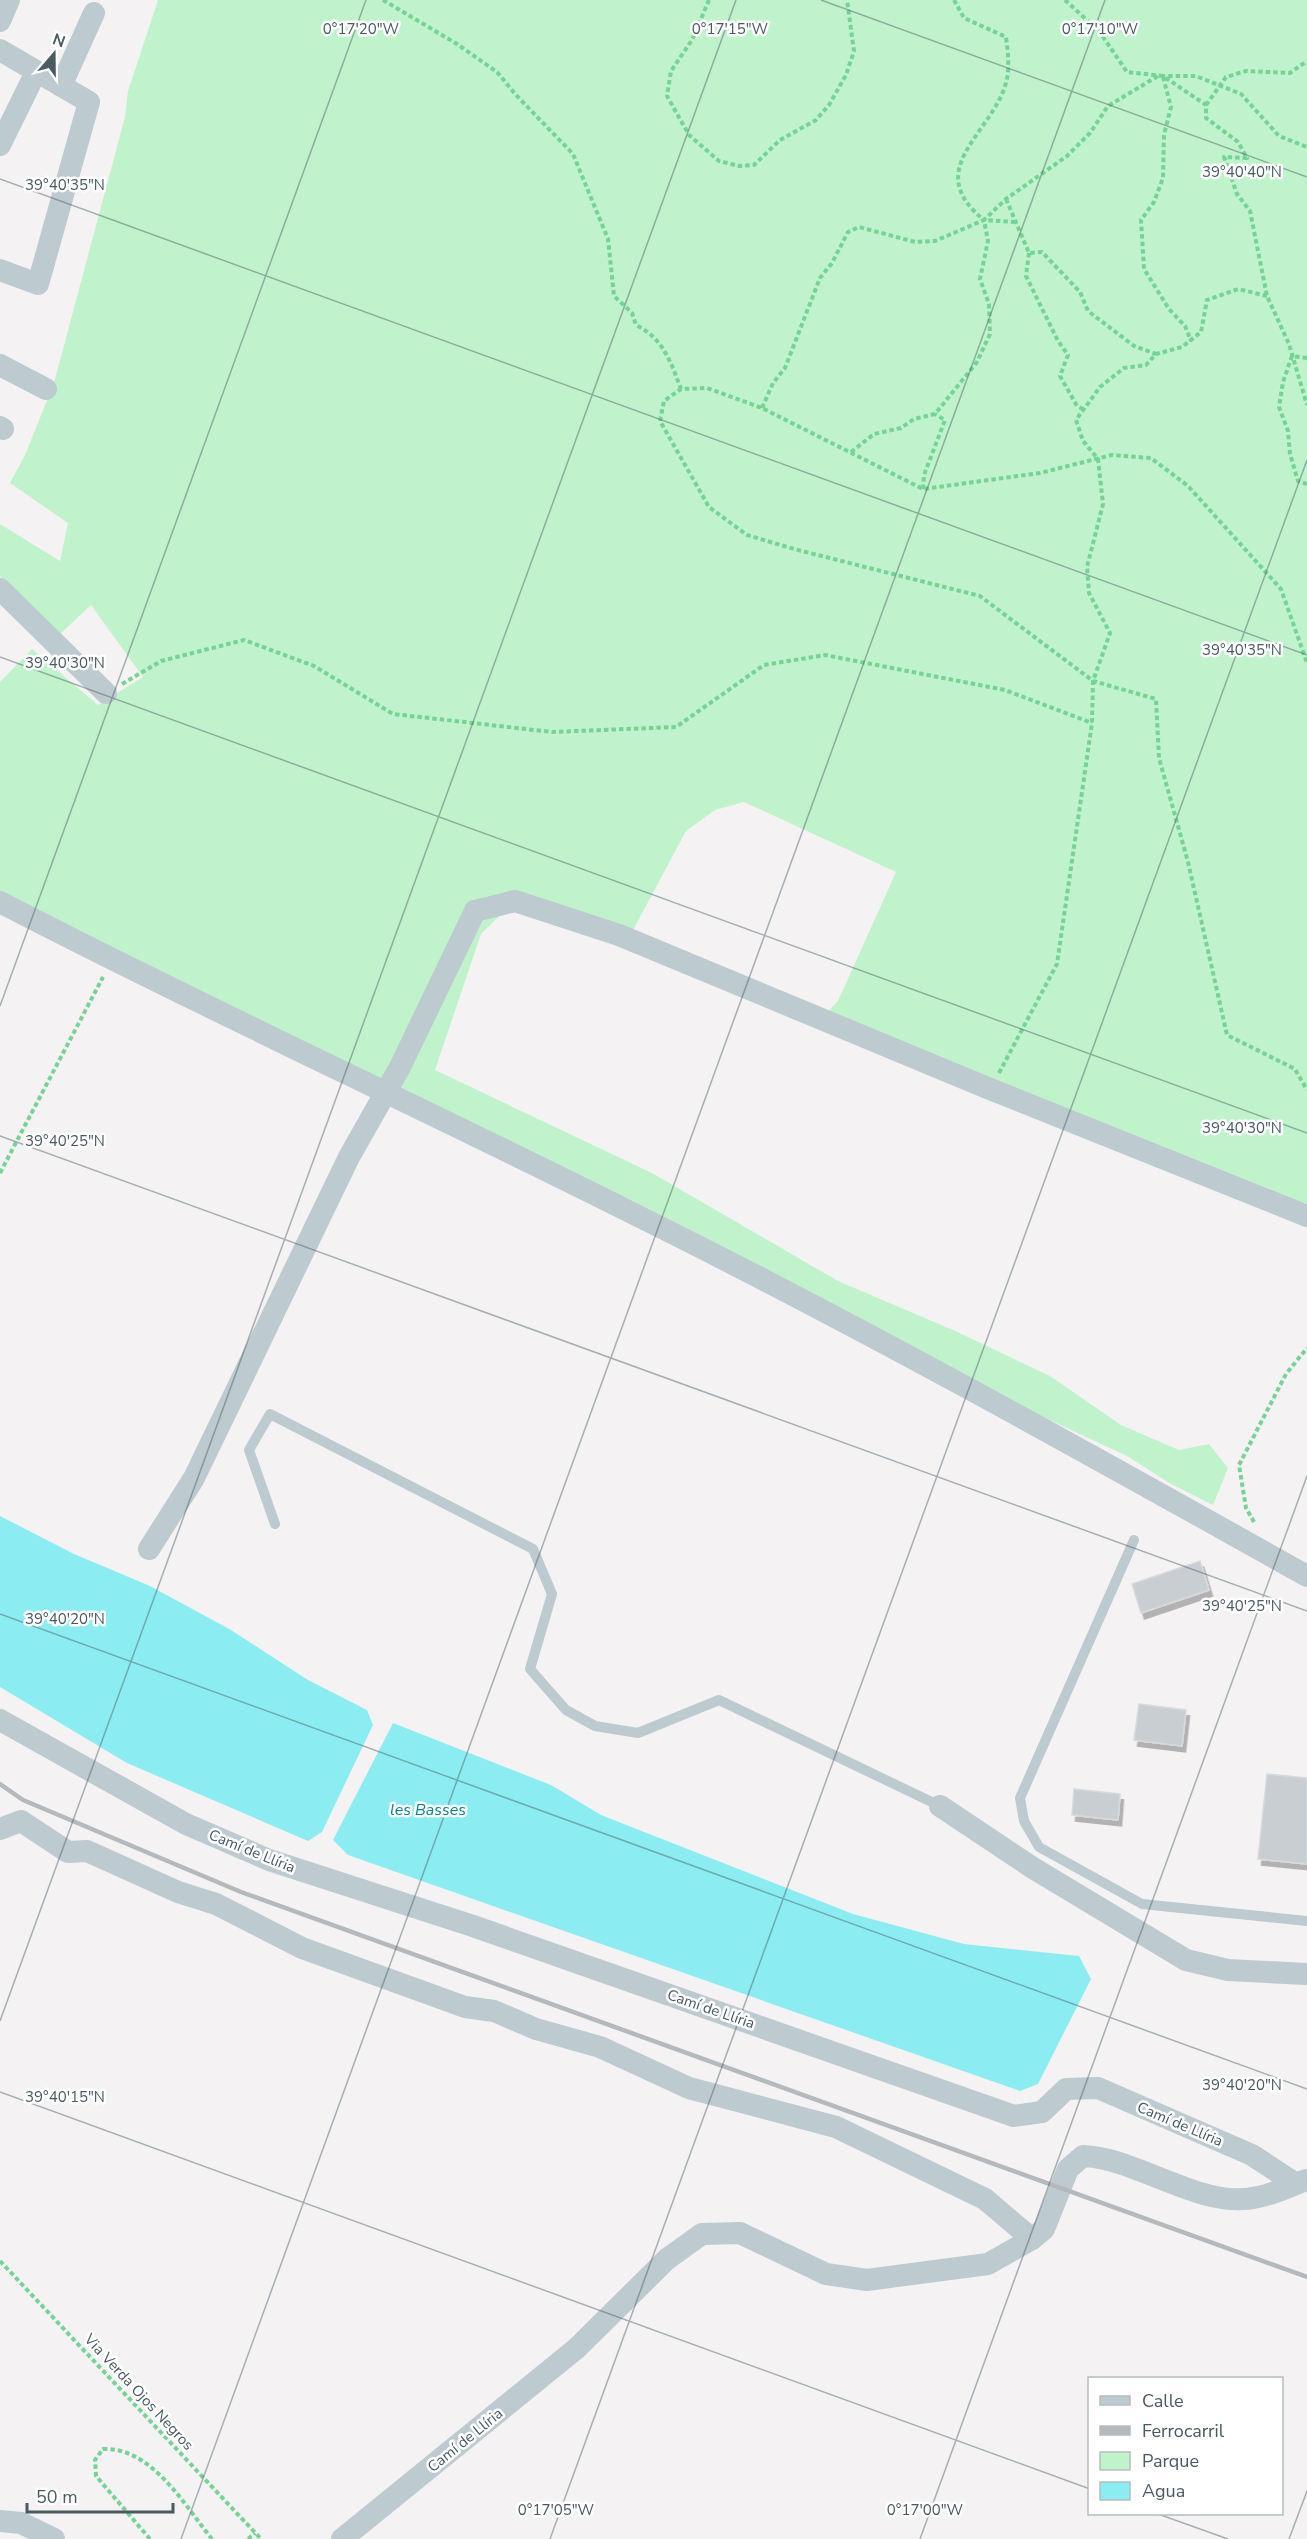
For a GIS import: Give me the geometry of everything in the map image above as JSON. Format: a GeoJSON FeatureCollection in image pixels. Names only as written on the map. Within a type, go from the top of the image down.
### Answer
{"type":"FeatureCollection","features":[{"type":"Feature","properties":{"kind":"street"},"geometry":{"type":"LineString","coordinates":[[0,21],[9,0]]}},
{"type":"Feature","properties":{"kind":"street"},"geometry":{"type":"LineString","coordinates":[[60,86],[94,13]]}},
{"type":"Feature","properties":{"kind":"street"},"geometry":{"type":"LineString","coordinates":[[0,50],[89,102],[38,284],[0,270]]}},
{"type":"Feature","properties":{"kind":"street"},"geometry":{"type":"LineString","coordinates":[[0,145],[36,72]]}},
{"type":"Feature","properties":{"kind":"street"},"geometry":{"type":"LineString","coordinates":[[0,365],[46,389]]}},
{"type":"Feature","properties":{"kind":"street"},"geometry":{"type":"LineString","coordinates":[[0,589],[106,693]]}},
{"type":"Feature","properties":{"kind":"street"},"geometry":{"type":"LineString","coordinates":[[149,1549],[194,1478],[349,1157],[386,1092],[475,911],[515,901],[619,935],[990,1089],[1307,1215]]}},
{"type":"Feature","properties":{"kind":"street"},"geometry":{"type":"LineString","coordinates":[[0,902],[112,960],[634,1214],[1039,1426],[1307,1576]]}},
{"type":"Feature","properties":{"kind":"street","name":"Camí de Llíria"},"geometry":{"type":"LineString","coordinates":[[0,1720],[186,1824],[269,1860],[473,1926],[1014,2116],[1042,2112],[1066,2089],[1098,2088],[1252,2155],[1301,2182]]}},
{"type":"Feature","properties":{"kind":"street"},"geometry":{"type":"LineString","coordinates":[[940,1806],[1033,1868],[1186,1960],[1228,1970],[1307,1974]]}},
{"type":"Feature","properties":{"kind":"street"},"geometry":{"type":"LineString","coordinates":[[0,1829],[21,1821],[68,1852],[87,1851],[178,1892],[216,1904],[303,1948],[465,2007],[494,2012],[536,2029],[600,2048],[689,2088],[836,2127],[985,2199],[1032,2238]]}},
{"type":"Feature","properties":{"kind":"street","name":"Camí de Llíria"},"geometry":{"type":"LineString","coordinates":[[342,2539],[577,2348],[667,2259],[702,2234],[740,2233],[826,2274],[867,2280],[988,2264],[1044,2229],[1068,2169],[1083,2156],[1103,2157],[1214,2197],[1256,2198],[1301,2182]]}},
{"type":"Feature","properties":{"kind":"street"},"geometry":{"type":"LineString","coordinates":[[0,2521],[21,2523],[54,2539]]}},
{"type":"Feature","properties":{"kind":"lane"},"geometry":{"type":"LineString","coordinates":[[275,1524],[249,1450],[270,1414],[533,1549],[552,1594],[530,1669],[566,1710],[595,1726],[638,1733],[718,1700],[940,1806]]}},
{"type":"Feature","properties":{"kind":"lane"},"geometry":{"type":"LineString","coordinates":[[1134,1540],[1020,1798],[1024,1821],[1039,1847],[1142,1904],[1307,1921]]}},
{"type":"Feature","properties":{"kind":"path"},"geometry":{"type":"LineString","coordinates":[[383,0],[457,44],[497,72],[573,154],[608,238],[614,296],[632,313],[636,326],[647,331],[659,342],[668,355],[681,389]]}},
{"type":"Feature","properties":{"kind":"path"},"geometry":{"type":"LineString","coordinates":[[709,0],[692,40],[670,71],[667,96],[689,135],[719,161],[739,166],[754,165],[780,140],[816,120],[829,105],[846,75],[854,51],[847,0]]}},
{"type":"Feature","properties":{"kind":"path"},"geometry":{"type":"LineString","coordinates":[[954,0],[964,18],[1006,37],[1010,62],[1006,85],[991,116],[964,151],[957,172],[968,207],[984,220],[1014,222]]}},
{"type":"Feature","properties":{"kind":"path"},"geometry":{"type":"LineString","coordinates":[[1065,0],[1099,32],[1127,72],[1163,76],[1196,76],[1241,94],[1280,136],[1307,147]]}},
{"type":"Feature","properties":{"kind":"path"},"geometry":{"type":"LineString","coordinates":[[1307,61],[1290,73],[1246,71],[1226,77],[1206,105],[1206,117],[1238,142],[1247,158],[1224,157],[1237,194],[1250,211],[1267,296],[1292,356],[1307,405]]}},
{"type":"Feature","properties":{"kind":"path"},"geometry":{"type":"LineString","coordinates":[[762,408],[773,383],[785,368],[820,278],[832,263],[848,232],[859,227],[915,242],[935,241],[984,220],[1006,199],[1067,156],[1090,133],[1108,106],[1163,76]]}},
{"type":"Feature","properties":{"kind":"path"},"geometry":{"type":"LineString","coordinates":[[1163,76],[1206,105]]}},
{"type":"Feature","properties":{"kind":"path"},"geometry":{"type":"LineString","coordinates":[[1163,76],[1171,107],[1164,135],[1163,178],[1154,202],[1141,220],[1143,269],[1169,309],[1185,326],[1191,340]]}},
{"type":"Feature","properties":{"kind":"path"},"geometry":{"type":"LineString","coordinates":[[1006,199],[1029,253],[1026,276],[1058,341],[1068,355],[1060,376],[1077,406],[1083,409]]}},
{"type":"Feature","properties":{"kind":"path"},"geometry":{"type":"LineString","coordinates":[[851,452],[874,434],[901,428],[914,419],[935,414],[977,362],[990,334],[989,304],[980,279],[988,241],[984,220]]}},
{"type":"Feature","properties":{"kind":"path"},"geometry":{"type":"LineString","coordinates":[[1029,253],[1042,252],[1080,292],[1088,311],[1134,346],[1156,354]]}},
{"type":"Feature","properties":{"kind":"path"},"geometry":{"type":"LineString","coordinates":[[990,1089],[1057,964],[1092,723],[1093,681],[1110,633],[1089,593],[1087,567],[1103,504],[1098,459],[1083,441],[1076,420],[1100,387],[1124,368],[1146,365],[1156,354],[1182,347],[1202,332],[1207,300],[1239,289],[1267,296]]}},
{"type":"Feature","properties":{"kind":"path"},"geometry":{"type":"LineString","coordinates":[[1292,356],[1307,358]]}},
{"type":"Feature","properties":{"kind":"path"},"geometry":{"type":"LineString","coordinates":[[1292,356],[1283,382],[1279,407],[1288,431],[1290,454],[1298,481],[1307,484]]}},
{"type":"Feature","properties":{"kind":"path"},"geometry":{"type":"LineString","coordinates":[[1307,663],[1281,589],[1188,486],[1151,458],[1112,455],[1040,473],[923,489],[762,408],[707,388],[681,389],[664,401],[660,421],[709,507],[747,535],[980,596],[1093,681],[1156,699],[1159,758],[1188,862],[1227,1035],[1294,1069],[1307,1090]]}},
{"type":"Feature","properties":{"kind":"path"},"geometry":{"type":"LineString","coordinates":[[923,489],[924,475],[945,420],[935,414]]}},
{"type":"Feature","properties":{"kind":"path"},"geometry":{"type":"LineString","coordinates":[[106,693],[161,662],[244,640],[314,666],[393,714],[552,732],[676,727],[764,665],[825,655],[1005,690],[1092,723]]}},
{"type":"Feature","properties":{"kind":"path"},"geometry":{"type":"LineString","coordinates":[[0,1173],[112,960]]}},
{"type":"Feature","properties":{"kind":"path"},"geometry":{"type":"LineString","coordinates":[[1258,1529],[1246,1508],[1239,1465],[1286,1374],[1307,1348]]}},
{"type":"Feature","properties":{"kind":"path","name":"Via Verda Ojos Negros"},"geometry":{"type":"LineString","coordinates":[[0,2261],[261,2539]]}},
{"type":"Feature","properties":{"kind":"path"},"geometry":{"type":"LineString","coordinates":[[150,2539],[96,2476],[95,2460],[104,2449],[118,2448],[148,2465],[212,2539]]}},
{"type":"Feature","properties":{"kind":"path"},"geometry":{"type":"LineString","coordinates":[[248,2539],[255,2533]]}},
{"type":"Feature","properties":{"kind":"green space"},"geometry":{"type":"Polygon","coordinates":[[[158,0],[1307,0],[1307,1216],[821,1019],[838,1001],[896,872],[744,802],[715,810],[686,831],[631,934],[515,901],[481,934],[435,1070],[652,1173],[838,1281],[953,1330],[1050,1376],[1121,1425],[1179,1450],[1209,1444],[1228,1468],[1213,1505],[1171,1484],[1127,1456],[1041,1416],[0,902],[0,682],[32,649],[98,705],[143,677],[91,605],[59,635],[0,576],[0,524],[60,561],[68,523],[10,483],[25,455],[54,383],[125,117],[128,91],[158,0]]]}},
{"type":"Feature","properties":{"kind":"water"},"geometry":{"type":"Polygon","coordinates":[[[0,1516],[74,1554],[150,1586],[231,1630],[308,1680],[367,1710],[373,1725],[322,1832],[308,1841],[127,1763],[0,1687],[0,1516]]]}},
{"type":"Feature","properties":{"kind":"water","name":"les Basses"},"geometry":{"type":"Polygon","coordinates":[[[393,1723],[551,1785],[601,1815],[853,1914],[964,1944],[1079,1956],[1091,1979],[1038,2084],[1020,2091],[348,1855],[333,1840],[393,1723]]]}},
{"type":"Feature","properties":{"kind":"building"},"geometry":{"type":"Polygon","coordinates":[[[1200,1561],[1209,1590],[1141,1613],[1132,1584],[1200,1561]]]}},
{"type":"Feature","properties":{"kind":"building"},"geometry":{"type":"Polygon","coordinates":[[[1139,1704],[1186,1710],[1182,1746],[1134,1740],[1139,1704]]]}},
{"type":"Feature","properties":{"kind":"building"},"geometry":{"type":"Polygon","coordinates":[[[1267,1774],[1307,1778],[1307,1864],[1258,1859],[1267,1774]]]}},
{"type":"Feature","properties":{"kind":"building"},"geometry":{"type":"Polygon","coordinates":[[[1074,1789],[1120,1794],[1118,1820],[1072,1815],[1074,1789]]]}},
{"type":"Feature","properties":{"kind":"railway"},"geometry":{"type":"LineString","coordinates":[[0,1784],[23,1800],[241,1892],[1307,2277]]}}]}
